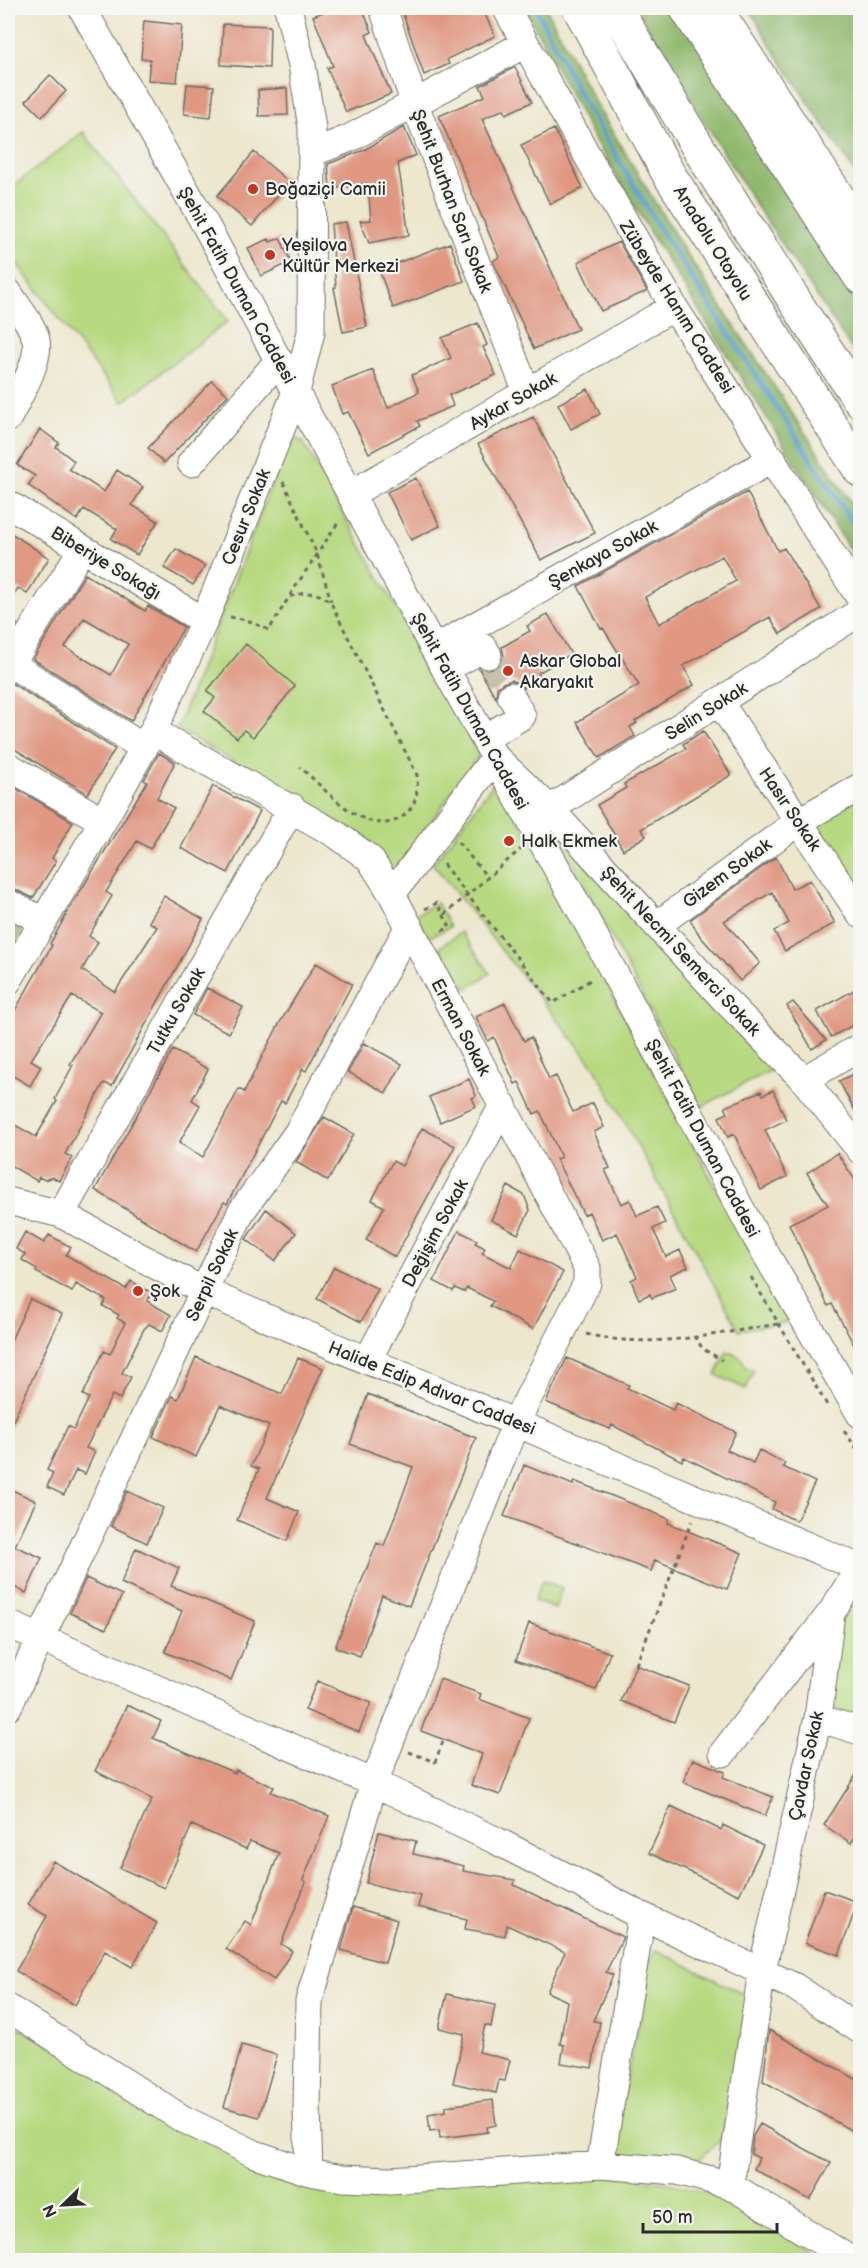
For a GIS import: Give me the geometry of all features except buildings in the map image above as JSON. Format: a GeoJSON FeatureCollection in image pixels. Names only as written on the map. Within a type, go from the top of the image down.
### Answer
{"type":"FeatureCollection","features":[{"type":"Feature","properties":{"kind":"main road","name":"Anadolu Otoyolu"},"geometry":{"type":"LineString","coordinates":[[579,8],[668,173],[861,470]]}},
{"type":"Feature","properties":{"kind":"main road","name":"Anadolu Otoyolu"},"geometry":{"type":"LineString","coordinates":[[616,8],[766,260],[861,401]]}},
{"type":"Feature","properties":{"kind":"main road"},"geometry":{"type":"LineString","coordinates":[[686,8],[861,277]]}},
{"type":"Feature","properties":{"kind":"main road"},"geometry":{"type":"LineString","coordinates":[[715,8],[861,231]]}},
{"type":"Feature","properties":{"kind":"street","name":"Şehit Fatih Duman Caddesi"},"geometry":{"type":"LineString","coordinates":[[82,8],[279,360],[490,747],[596,973],[804,1320],[852,1421]]}},
{"type":"Feature","properties":{"kind":"street","name":"Cesur Sokak"},"geometry":{"type":"LineString","coordinates":[[8,981],[148,740],[204,621],[296,392],[311,332],[312,153],[310,117],[288,8]]}},
{"type":"Feature","properties":{"kind":"street","name":"Şehit Burhan Sarı Sokak"},"geometry":{"type":"LineString","coordinates":[[383,8],[415,105],[527,393]]}},
{"type":"Feature","properties":{"kind":"street","name":"Zübeyde Hanım Caddesi"},"geometry":{"type":"LineString","coordinates":[[506,8],[674,307],[861,598]]}},
{"type":"Feature","properties":{"kind":"street"},"geometry":{"type":"LineString","coordinates":[[312,153],[350,138],[415,105],[525,44]]}},
{"type":"Feature","properties":{"kind":"street"},"geometry":{"type":"LineString","coordinates":[[8,292],[37,342],[33,365],[8,418]]}},
{"type":"Feature","properties":{"kind":"street","name":"Aykar Sokak"},"geometry":{"type":"LineString","coordinates":[[352,496],[674,307]]}},
{"type":"Feature","properties":{"kind":"street"},"geometry":{"type":"LineString","coordinates":[[191,463],[279,360]]}},
{"type":"Feature","properties":{"kind":"street","name":"Şenkaya Sokak"},"geometry":{"type":"LineString","coordinates":[[440,659],[773,459]]}},
{"type":"Feature","properties":{"kind":"street","name":"Biberiye Sokağı"},"geometry":{"type":"LineString","coordinates":[[8,504],[204,621]]}},
{"type":"Feature","properties":{"kind":"street"},"geometry":{"type":"LineString","coordinates":[[9,665],[82,549]]}},
{"type":"Feature","properties":{"kind":"street","name":"Selin Sokak"},"geometry":{"type":"LineString","coordinates":[[550,809],[861,612]]}},
{"type":"Feature","properties":{"kind":"street"},"geometry":{"type":"LineString","coordinates":[[440,659],[484,648],[488,655]]}},
{"type":"Feature","properties":{"kind":"street","name":"Erman Sokak"},"geometry":{"type":"LineString","coordinates":[[9,665],[148,740],[292,807],[370,859],[409,926],[587,1268],[587,1283],[516,1422],[374,1782],[309,2001],[307,2108],[309,2172]]}},
{"type":"Feature","properties":{"kind":"street"},"geometry":{"type":"LineString","coordinates":[[392,894],[456,834],[490,747],[522,716],[511,696]]}},
{"type":"Feature","properties":{"kind":"street","name":"Hasır Sokak"},"geometry":{"type":"LineString","coordinates":[[720,703],[861,914]]}},
{"type":"Feature","properties":{"kind":"street","name":"Şehit Necmi Semerci Sokak"},"geometry":{"type":"LineString","coordinates":[[490,747],[724,999],[804,1080],[861,1150]]}},
{"type":"Feature","properties":{"kind":"street"},"geometry":{"type":"LineString","coordinates":[[8,766],[103,821]]}},
{"type":"Feature","properties":{"kind":"street","name":"Gizem Sokak"},"geometry":{"type":"LineString","coordinates":[[657,925],[798,821],[861,787]]}},
{"type":"Feature","properties":{"kind":"street","name":"Tutku Sokak"},"geometry":{"type":"LineString","coordinates":[[61,1214],[292,807]]}},
{"type":"Feature","properties":{"kind":"street"},"geometry":{"type":"LineString","coordinates":[[8,903],[43,921]]}},
{"type":"Feature","properties":{"kind":"street","name":"Serpil Sokak"},"geometry":{"type":"LineString","coordinates":[[8,1707],[241,1212],[298,1132],[409,926]]}},
{"type":"Feature","properties":{"kind":"street"},"geometry":{"type":"LineString","coordinates":[[804,1080],[861,1047]]}},
{"type":"Feature","properties":{"kind":"street","name":"Değişim Sokak"},"geometry":{"type":"LineString","coordinates":[[367,1361],[502,1105]]}},
{"type":"Feature","properties":{"kind":"street","name":"Halide Edip Adıvar Caddesi"},"geometry":{"type":"LineString","coordinates":[[8,1201],[61,1214],[204,1292],[860,1568]]}},
{"type":"Feature","properties":{"kind":"street","name":"Çavdar Sokak"},"geometry":{"type":"LineString","coordinates":[[730,2185],[762,1971],[818,1718],[831,1613],[860,1568]]}},
{"type":"Feature","properties":{"kind":"street"},"geometry":{"type":"LineString","coordinates":[[723,1753],[831,1613]]}},
{"type":"Feature","properties":{"kind":"street"},"geometry":{"type":"LineString","coordinates":[[8,1624],[374,1782],[497,1841],[642,1916],[795,1987],[861,2030]]}},
{"type":"Feature","properties":{"kind":"street"},"geometry":{"type":"LineString","coordinates":[[818,1718],[861,1731]]}},
{"type":"Feature","properties":{"kind":"street"},"geometry":{"type":"LineString","coordinates":[[600,2165],[642,1916]]}},
{"type":"Feature","properties":{"kind":"street"},"geometry":{"type":"LineString","coordinates":[[8,2008],[181,2118],[255,2154],[309,2172],[343,2178],[391,2180],[600,2165],[677,2171],[730,2185],[851,2260]]}},
{"type":"Feature","properties":{"kind":"path"},"geometry":{"type":"LineString","coordinates":[[271,454],[291,504],[317,554],[331,603],[417,775],[418,790],[415,803],[397,820],[382,824],[368,821],[351,811],[300,767]]}},
{"type":"Feature","properties":{"kind":"path"},"geometry":{"type":"LineString","coordinates":[[204,621],[231,616],[269,630],[352,496]]}},
{"type":"Feature","properties":{"kind":"path"},"geometry":{"type":"LineString","coordinates":[[289,597],[302,592],[313,593],[324,596],[331,603]]}},
{"type":"Feature","properties":{"kind":"path"},"geometry":{"type":"LineString","coordinates":[[453,850],[456,834]]}},
{"type":"Feature","properties":{"kind":"path"},"geometry":{"type":"LineString","coordinates":[[456,834],[488,878]]}},
{"type":"Feature","properties":{"kind":"path"},"geometry":{"type":"LineString","coordinates":[[516,840],[526,859]]}},
{"type":"Feature","properties":{"kind":"path"},"geometry":{"type":"LineString","coordinates":[[444,915],[521,849]]}},
{"type":"Feature","properties":{"kind":"path"},"geometry":{"type":"LineString","coordinates":[[448,858],[442,866],[553,1003],[596,973]]}},
{"type":"Feature","properties":{"kind":"path"},"geometry":{"type":"LineString","coordinates":[[564,1328],[614,1341],[639,1342],[804,1320]]}},
{"type":"Feature","properties":{"kind":"path"},"geometry":{"type":"LineString","coordinates":[[777,1324],[830,1410]]}},
{"type":"Feature","properties":{"kind":"path"},"geometry":{"type":"LineString","coordinates":[[694,1336],[703,1349],[722,1360]]}},
{"type":"Feature","properties":{"kind":"path"},"geometry":{"type":"LineString","coordinates":[[852,1421],[861,1453]]}},
{"type":"Feature","properties":{"kind":"path"},"geometry":{"type":"LineString","coordinates":[[636,1665],[700,1500]]}},
{"type":"Feature","properties":{"kind":"path"},"geometry":{"type":"LineString","coordinates":[[389,1743],[435,1762],[444,1739]]}},
{"type":"Feature","properties":{"kind":"green space"},"geometry":{"type":"Polygon","coordinates":[[[525,8],[546,8],[595,103],[684,250],[860,516],[860,566],[654,239],[590,132],[525,8]]]}},
{"type":"Feature","properties":{"kind":"green space"},"geometry":{"type":"Polygon","coordinates":[[[638,8],[674,8],[860,299],[860,361],[754,202],[656,43],[638,8]]]}},
{"type":"Feature","properties":{"kind":"green space"},"geometry":{"type":"Polygon","coordinates":[[[749,8],[860,8],[860,180],[773,49],[749,8]]]}},
{"type":"Feature","properties":{"kind":"green space"},"geometry":{"type":"Polygon","coordinates":[[[83,132],[228,321],[123,402],[8,252],[8,190],[83,132]]]}},
{"type":"Feature","properties":{"kind":"green space"},"geometry":{"type":"Polygon","coordinates":[[[296,439],[303,442],[479,755],[393,874],[369,840],[177,729],[286,448],[296,439]]]}},
{"type":"Feature","properties":{"kind":"green space"},"geometry":{"type":"Polygon","coordinates":[[[497,779],[788,1322],[739,1330],[594,1066],[433,864],[497,779]]]}},
{"type":"Feature","properties":{"kind":"green space"},"geometry":{"type":"Polygon","coordinates":[[[860,787],[860,894],[808,816],[860,787]]]}},
{"type":"Feature","properties":{"kind":"green space"},"geometry":{"type":"Polygon","coordinates":[[[557,833],[771,1070],[701,1107],[557,833]]]}},
{"type":"Feature","properties":{"kind":"green space"},"geometry":{"type":"Polygon","coordinates":[[[437,903],[450,927],[428,938],[416,914],[437,903]]]}},
{"type":"Feature","properties":{"kind":"green space"},"geometry":{"type":"Polygon","coordinates":[[[8,912],[15,916],[22,933],[8,962],[8,912]]]}},
{"type":"Feature","properties":{"kind":"green space"},"geometry":{"type":"Polygon","coordinates":[[[461,932],[490,973],[467,989],[439,948],[461,932]]]}},
{"type":"Feature","properties":{"kind":"green space"},"geometry":{"type":"Polygon","coordinates":[[[727,1351],[742,1358],[745,1367],[754,1370],[746,1389],[716,1375],[727,1351]]]}},
{"type":"Feature","properties":{"kind":"green space"},"geometry":{"type":"Polygon","coordinates":[[[542,1580],[562,1588],[555,1609],[534,1601],[542,1580]]]}},
{"type":"Feature","properties":{"kind":"green space"},"geometry":{"type":"Polygon","coordinates":[[[860,1587],[860,1719],[839,1711],[830,1700],[840,1614],[860,1587]]]}},
{"type":"Feature","properties":{"kind":"green space"},"geometry":{"type":"Polygon","coordinates":[[[656,1950],[751,1998],[723,2137],[695,2163],[614,2155],[613,2144],[642,2005],[646,1968],[656,1950]]]}},
{"type":"Feature","properties":{"kind":"green space"},"geometry":{"type":"Polygon","coordinates":[[[8,2022],[297,2180],[604,2175],[657,2181],[675,2184],[726,2200],[763,2220],[824,2260],[8,2260],[8,2022]]]}},
{"type":"Feature","properties":{"kind":"waterway"},"geometry":{"type":"LineString","coordinates":[[536,8],[579,94],[660,229],[860,534]]}},
{"type":"Feature","properties":{"kind":"tunnel"},"geometry":{"type":"LineString","coordinates":[[488,655],[511,696]]}},
{"type":"Feature","properties":{"kind":"place","name":"Boğaziçi Camii"},"geometry":{"type":"Point","coordinates":[253,189]}},
{"type":"Feature","properties":{"kind":"place","name":"Yeşilova Kültür Merkezi"},"geometry":{"type":"Point","coordinates":[270,255]}},
{"type":"Feature","properties":{"kind":"place","name":"Askar Global Akaryakıt"},"geometry":{"type":"Point","coordinates":[508,671]}},
{"type":"Feature","properties":{"kind":"place","name":"Halk Ekmek"},"geometry":{"type":"Point","coordinates":[509,841]}},
{"type":"Feature","properties":{"kind":"place","name":"Şok"},"geometry":{"type":"Point","coordinates":[138,1291]}}]}
